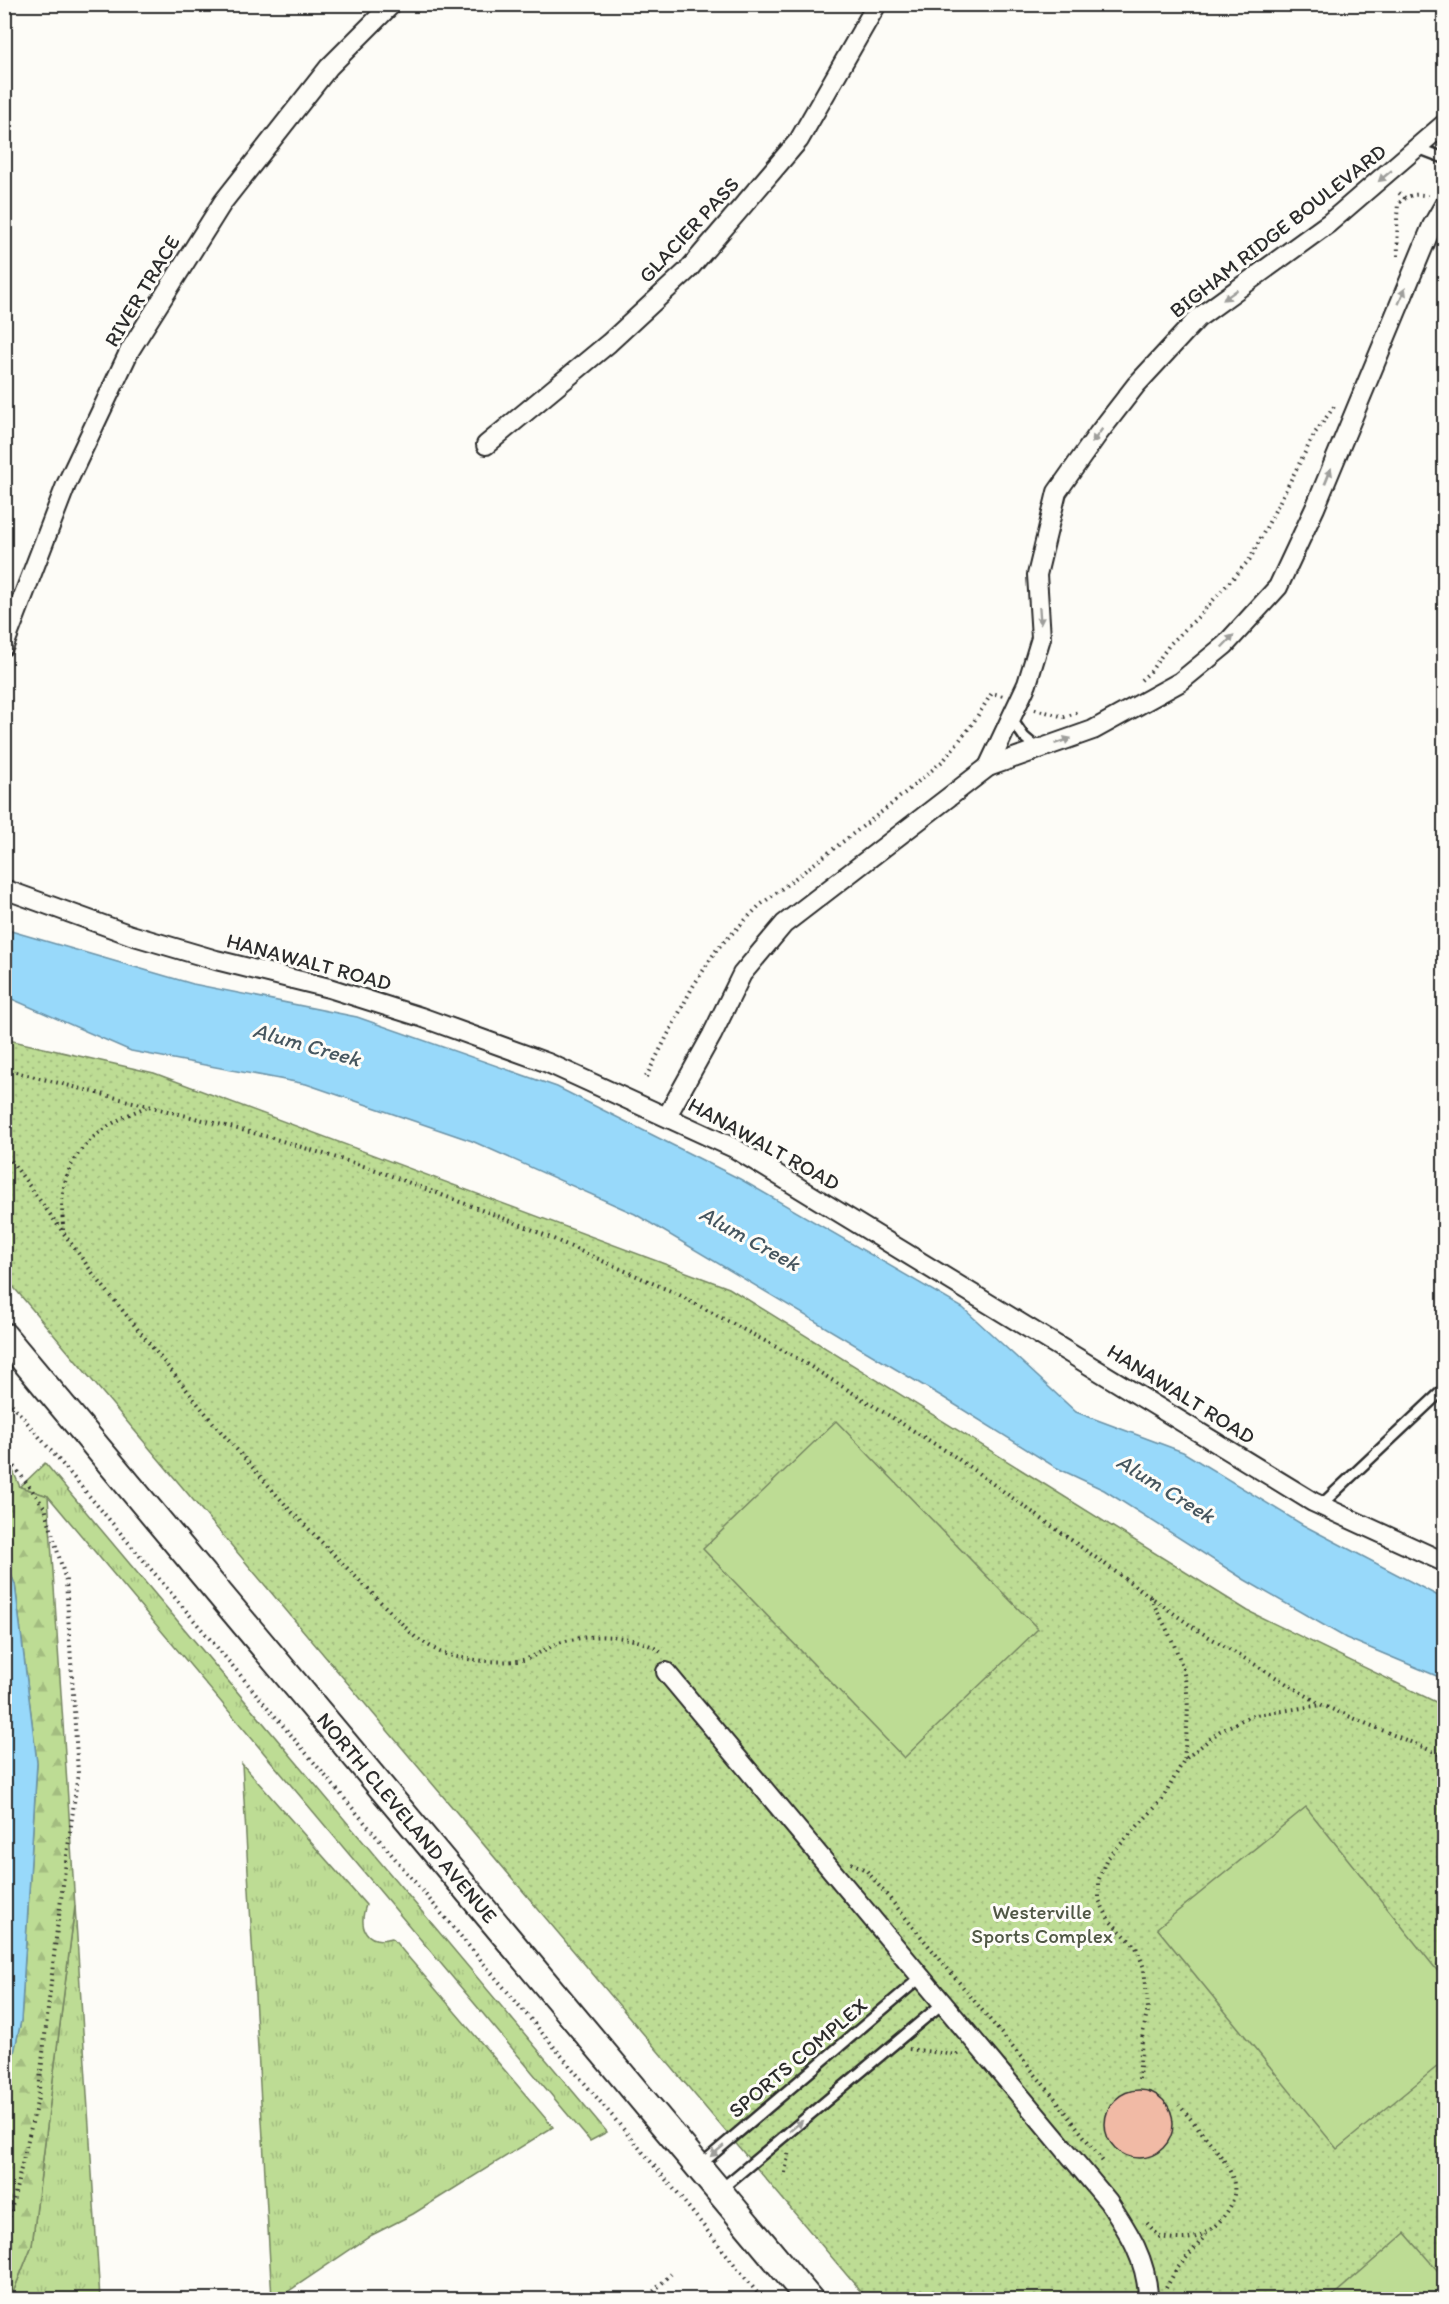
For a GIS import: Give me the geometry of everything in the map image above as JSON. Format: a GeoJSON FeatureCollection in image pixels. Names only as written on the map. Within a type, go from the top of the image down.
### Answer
{"type":"FeatureCollection","features":[{"type":"Feature","properties":{"kind":"main road","name":"NORTH CLEVELAND AVENUE"},"geometry":{"type":"LineString","coordinates":[[4,1336],[810,2300]]}},
{"type":"Feature","properties":{"kind":"street","name":"RIVER TRACE"},"geometry":{"type":"LineString","coordinates":[[4,646],[66,485],[130,350],[223,202],[329,67],[392,4]]}},
{"type":"Feature","properties":{"kind":"street","name":"GLACIER PASS"},"geometry":{"type":"LineString","coordinates":[[486,445],[609,343],[688,270],[800,140],[877,4]]}},
{"type":"Feature","properties":{"kind":"street","name":"BIGHAM RIDGE BOULEVARD"},"geometry":{"type":"LineString","coordinates":[[988,767],[1027,684],[1041,638],[1037,575],[1057,492],[1098,434],[1136,385],[1198,318],[1329,223],[1444,124]]}},
{"type":"Feature","properties":{"kind":"street","name":"BIGHAM RIDGE BOULEVARD"},"geometry":{"type":"LineString","coordinates":[[667,1116],[712,1035],[742,974],[784,924],[988,767],[1093,730],[1180,682],[1225,645],[1278,587],[1315,508],[1440,202]]}},
{"type":"Feature","properties":{"kind":"street","name":"HANAWALT ROAD"},"geometry":{"type":"LineString","coordinates":[[4,889],[131,935],[216,960],[329,988],[421,1017],[548,1063],[667,1116],[734,1148],[1044,1336],[1202,1436],[1321,1505],[1444,1562]]}},
{"type":"Feature","properties":{"kind":"street"},"geometry":{"type":"LineString","coordinates":[[666,1663],[921,1977],[1108,2201],[1132,2238],[1155,2297]]}},
{"type":"Feature","properties":{"kind":"lane"},"geometry":{"type":"LineString","coordinates":[[1418,148],[1444,158]]}},
{"type":"Feature","properties":{"kind":"lane"},"geometry":{"type":"LineString","coordinates":[[1011,718],[1023,737],[1038,749]]}},
{"type":"Feature","properties":{"kind":"lane"},"geometry":{"type":"LineString","coordinates":[[1321,1505],[1444,1389]]}},
{"type":"Feature","properties":{"kind":"lane","name":"SPORTS COMPLEX"},"geometry":{"type":"LineString","coordinates":[[698,2166],[921,1977]]}},
{"type":"Feature","properties":{"kind":"lane"},"geometry":{"type":"LineString","coordinates":[[719,2191],[943,2003]]}},
{"type":"Feature","properties":{"kind":"path"},"geometry":{"type":"LineString","coordinates":[[1400,193],[1404,198]]}},
{"type":"Feature","properties":{"kind":"path"},"geometry":{"type":"LineString","coordinates":[[1398,258],[1396,217],[1398,204],[1404,198],[1414,194],[1440,202]]}},
{"type":"Feature","properties":{"kind":"path"},"geometry":{"type":"LineString","coordinates":[[1137,683],[1150,672],[1170,644],[1199,616],[1250,559],[1315,433],[1340,395]]}},
{"type":"Feature","properties":{"kind":"path"},"geometry":{"type":"LineString","coordinates":[[646,1077],[692,988],[717,949],[759,906],[888,807],[944,760],[973,723],[992,693],[1001,696]]}},
{"type":"Feature","properties":{"kind":"path"},"geometry":{"type":"LineString","coordinates":[[1040,711],[1064,717],[1087,710]]}},
{"type":"Feature","properties":{"kind":"path"},"geometry":{"type":"LineString","coordinates":[[4,1069],[269,1137],[373,1169],[524,1226],[675,1293],[795,1357],[954,1456],[1194,1628],[1322,1705],[1444,1756]]}},
{"type":"Feature","properties":{"kind":"path"},"geometry":{"type":"LineString","coordinates":[[63,1232],[63,1192],[71,1166],[88,1141],[101,1129],[146,1106]]}},
{"type":"Feature","properties":{"kind":"path"},"geometry":{"type":"LineString","coordinates":[[4,1151],[94,1275],[215,1425],[291,1511],[416,1638],[441,1652],[478,1660],[519,1661],[559,1643],[594,1637],[624,1638],[659,1650],[666,1663]]}},
{"type":"Feature","properties":{"kind":"path"},"geometry":{"type":"LineString","coordinates":[[4,1395],[666,2180],[763,2300]]}},
{"type":"Feature","properties":{"kind":"path"},"geometry":{"type":"LineString","coordinates":[[4,1452],[45,1508],[66,1581],[78,1773],[38,2098],[4,2239]]}},
{"type":"Feature","properties":{"kind":"path"},"geometry":{"type":"LineString","coordinates":[[1150,1597],[1177,1653],[1186,1683],[1189,1714],[1184,1760]]}},
{"type":"Feature","properties":{"kind":"path"},"geometry":{"type":"LineString","coordinates":[[1139,2079],[1142,2038],[1148,2008],[1144,1968],[1136,1947],[1109,1920],[1099,1900],[1099,1879],[1106,1860],[1162,1800],[1184,1760],[1220,1731],[1250,1716],[1322,1705]]}},
{"type":"Feature","properties":{"kind":"path"},"geometry":{"type":"LineString","coordinates":[[849,1862],[866,1870],[1075,2123],[1109,2170]]}},
{"type":"Feature","properties":{"kind":"path"},"geometry":{"type":"LineString","coordinates":[[907,2049],[956,2055],[993,2024]]}},
{"type":"Feature","properties":{"kind":"path"},"geometry":{"type":"LineString","coordinates":[[1155,2297],[1223,2217],[1232,2202],[1235,2186],[1232,2173],[1179,2105]]}},
{"type":"Feature","properties":{"kind":"path"},"geometry":{"type":"LineString","coordinates":[[785,2173],[790,2149]]}},
{"type":"Feature","properties":{"kind":"path"},"geometry":{"type":"LineString","coordinates":[[1144,2221],[1160,2237],[1193,2239],[1209,2232]]}},
{"type":"Feature","properties":{"kind":"path"},"geometry":{"type":"LineString","coordinates":[[645,2300],[671,2274]]}},
{"type":"Feature","properties":{"kind":"green space","name":"Westerville Sports Complex"},"geometry":{"type":"Polygon","coordinates":[[[4,1039],[154,1073],[729,1288],[1248,1611],[1444,1706],[1444,2299],[867,2299],[5,1277],[4,1039]]]}},
{"type":"Feature","properties":{"kind":"green space"},"geometry":{"type":"Polygon","coordinates":[[[836,1421],[1038,1629],[904,1758],[703,1549],[836,1421]]]}},
{"type":"Feature","properties":{"kind":"green space"},"geometry":{"type":"Polygon","coordinates":[[[4,1450],[20,1487],[48,1496],[75,1906],[32,2245],[10,2300],[4,2299],[4,2094],[21,2021],[37,1763],[15,1584],[5,1562],[4,1450]]]}},
{"type":"Feature","properties":{"kind":"green space"},"geometry":{"type":"Polygon","coordinates":[[[45,1463],[607,2132],[590,2141],[48,1496],[20,1487],[45,1463]]]}},
{"type":"Feature","properties":{"kind":"green space"},"geometry":{"type":"Polygon","coordinates":[[[242,1764],[366,1905],[363,1921],[366,1933],[376,1939],[392,1938],[553,2127],[413,2214],[372,2235],[277,2299],[272,2299],[242,1764]]]}},
{"type":"Feature","properties":{"kind":"green space"},"geometry":{"type":"Polygon","coordinates":[[[1306,1807],[1444,1979],[1444,2061],[1337,2149],[1157,1928],[1306,1807]]]}},
{"type":"Feature","properties":{"kind":"green space"},"geometry":{"type":"Polygon","coordinates":[[[75,1906],[100,2299],[10,2300],[32,2245],[75,1906]]]}},
{"type":"Feature","properties":{"kind":"green space"},"geometry":{"type":"Polygon","coordinates":[[[1405,2233],[1444,2278],[1444,2299],[1329,2299],[1405,2233]]]}},
{"type":"Feature","properties":{"kind":"water","name":"Alum Creek"},"geometry":{"type":"Polygon","coordinates":[[[4,929],[193,984],[357,1017],[557,1087],[740,1179],[963,1308],[1076,1412],[1183,1452],[1303,1525],[1444,1599],[1444,1679],[1346,1638],[1245,1580],[1104,1490],[1055,1467],[941,1396],[635,1214],[472,1141],[306,1084],[131,1051],[5,996],[4,929]]]}},
{"type":"Feature","properties":{"kind":"water"},"geometry":{"type":"Polygon","coordinates":[[[5,1562],[15,1584],[37,1763],[21,2021],[5,2094],[5,1562]]]}},
{"type":"Feature","properties":{"kind":"building"},"geometry":{"type":"Polygon","coordinates":[[[1139,2090],[1152,2093],[1163,2100],[1170,2111],[1173,2124],[1170,2137],[1163,2148],[1152,2155],[1139,2158],[1126,2155],[1115,2148],[1108,2137],[1105,2124],[1108,2111],[1115,2100],[1126,2093],[1139,2090]]]}}]}
